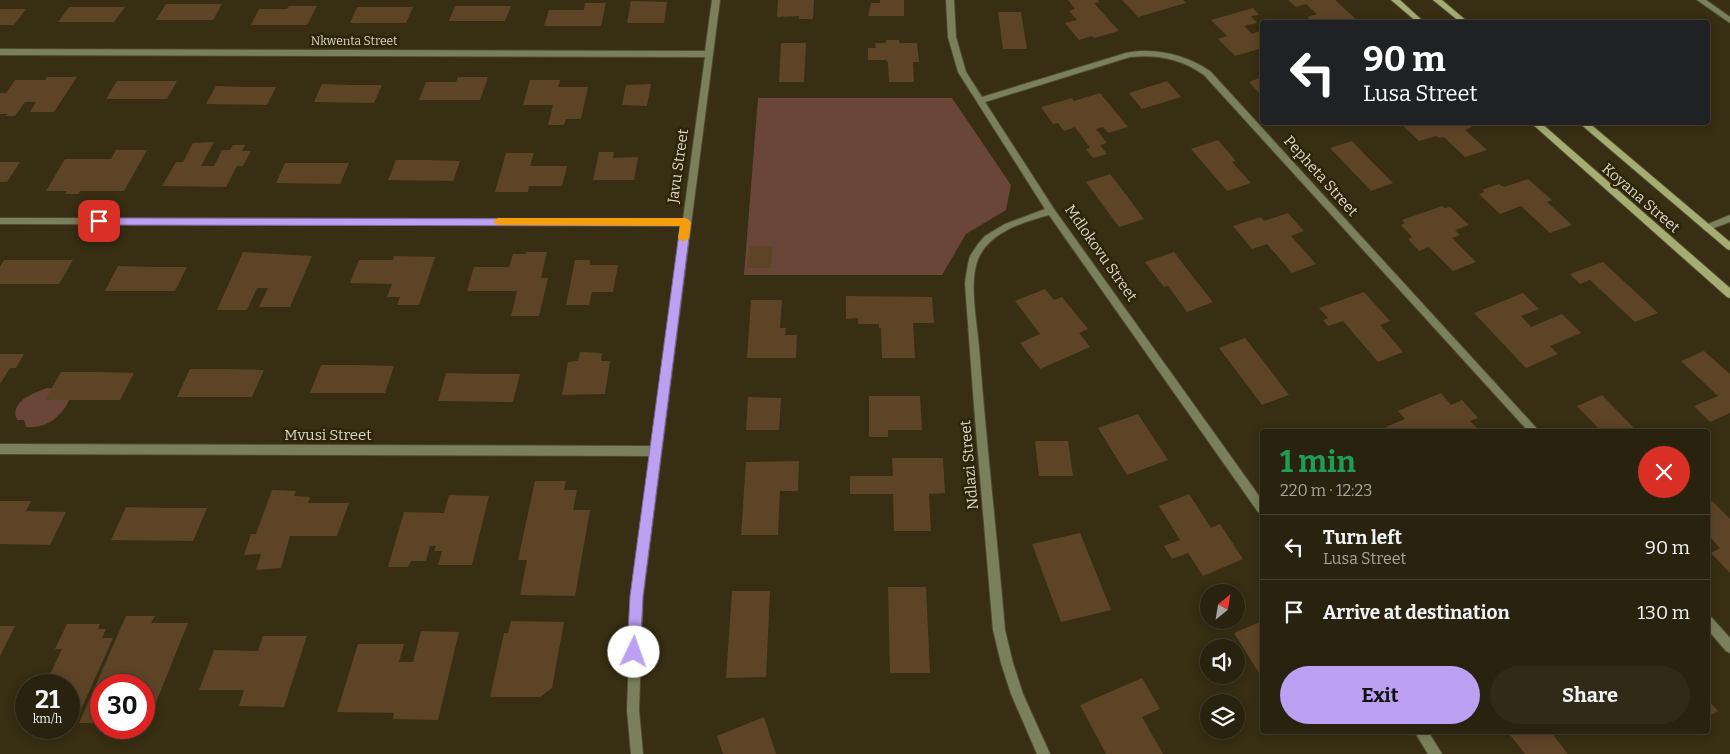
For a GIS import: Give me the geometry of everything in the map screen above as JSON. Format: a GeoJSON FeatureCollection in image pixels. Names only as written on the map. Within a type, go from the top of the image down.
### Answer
{"type":"FeatureCollection","features":[{"type":"Feature","properties":{"kind":"main road"},"geometry":{"type":"LineString","coordinates":[[1395,0],[1418,20]]}},
{"type":"Feature","properties":{"kind":"main road"},"geometry":{"type":"LineString","coordinates":[[1437,0],[1462,20]]}},
{"type":"Feature","properties":{"kind":"main road","name":"Koyana Street"},"geometry":{"type":"LineString","coordinates":[[1537,125],[1730,294]]}},
{"type":"Feature","properties":{"kind":"main road","name":"Koyana Street"},"geometry":{"type":"LineString","coordinates":[[1586,125],[1730,247]]}},
{"type":"Feature","properties":{"kind":"street","name":"Javu Street"},"geometry":{"type":"LineString","coordinates":[[637,754],[633,710],[637,596],[716,0]]}},
{"type":"Feature","properties":{"kind":"street","name":"Mdlokovu Street"},"geometry":{"type":"LineString","coordinates":[[950,0],[952,37],[962,72],[1052,211],[1260,505]]}},
{"type":"Feature","properties":{"kind":"street"},"geometry":{"type":"LineString","coordinates":[[1701,0],[1730,20]]}},
{"type":"Feature","properties":{"kind":"street","name":"Nkwenta Street"},"geometry":{"type":"LineString","coordinates":[[0,52],[709,54]]}},
{"type":"Feature","properties":{"kind":"street","name":"Pepheta Street"},"geometry":{"type":"LineString","coordinates":[[980,101],[1129,55],[1159,54],[1194,64],[1207,72],[1532,429]]}},
{"type":"Feature","properties":{"kind":"street","name":"Ndlazi Street"},"geometry":{"type":"LineString","coordinates":[[1044,754],[1022,710],[1004,656],[999,630],[974,351],[971,275],[975,255],[988,239],[1022,220],[1052,211]]}},
{"type":"Feature","properties":{"kind":"street"},"geometry":{"type":"LineString","coordinates":[[1706,228],[1730,218]]}},
{"type":"Feature","properties":{"kind":"street"},"geometry":{"type":"LineString","coordinates":[[0,221],[686,222]]}},
{"type":"Feature","properties":{"kind":"street","name":"Mvusi Street"},"geometry":{"type":"LineString","coordinates":[[0,449],[655,451]]}},
{"type":"Feature","properties":{"kind":"street"},"geometry":{"type":"LineString","coordinates":[[1710,624],[1730,647]]}},
{"type":"Feature","properties":{"kind":"street"},"geometry":{"type":"LineString","coordinates":[[1422,734],[1436,754]]}},
{"type":"Feature","properties":{"kind":"shaded area"},"geometry":{"type":"Polygon","coordinates":[[[758,98],[952,98],[1011,185],[1006,210],[966,234],[942,275],[744,275],[758,98]]]}},
{"type":"Feature","properties":{"kind":"shaded area"},"geometry":{"type":"Polygon","coordinates":[[[47,388],[66,390],[72,394],[65,408],[55,419],[42,426],[26,427],[24,420],[17,420],[16,408],[24,399],[47,388]]]}},
{"type":"Feature","properties":{"kind":"building"},"geometry":{"type":"Polygon","coordinates":[[[778,0],[814,0],[813,19],[799,19],[799,16],[777,17],[778,0]]]}},
{"type":"Feature","properties":{"kind":"building"},"geometry":{"type":"Polygon","coordinates":[[[880,0],[904,0],[904,16],[868,16],[871,3],[880,3],[880,0]]]}},
{"type":"Feature","properties":{"kind":"building"},"geometry":{"type":"Polygon","coordinates":[[[1068,0],[1098,0],[1099,2],[1094,3],[1119,31],[1079,40],[1065,23],[1077,20],[1069,11],[1075,9],[1068,0]]]}},
{"type":"Feature","properties":{"kind":"building"},"geometry":{"type":"Polygon","coordinates":[[[1122,0],[1183,0],[1186,3],[1138,17],[1122,0]]]}},
{"type":"Feature","properties":{"kind":"building"},"geometry":{"type":"Polygon","coordinates":[[[1288,0],[1335,0],[1357,20],[1311,20],[1307,17],[1317,14],[1306,4],[1296,7],[1288,0]]]}},
{"type":"Feature","properties":{"kind":"building"},"geometry":{"type":"Polygon","coordinates":[[[631,1],[667,2],[664,23],[627,23],[631,1]]]}},
{"type":"Feature","properties":{"kind":"building"},"geometry":{"type":"Polygon","coordinates":[[[585,3],[606,3],[601,26],[544,26],[549,10],[584,10],[585,3]]]}},
{"type":"Feature","properties":{"kind":"building"},"geometry":{"type":"Polygon","coordinates":[[[166,4],[222,4],[213,20],[156,20],[166,4]]]}},
{"type":"Feature","properties":{"kind":"building"},"geometry":{"type":"Polygon","coordinates":[[[289,6],[317,6],[307,25],[251,25],[259,9],[287,9],[289,6]]]}},
{"type":"Feature","properties":{"kind":"building"},"geometry":{"type":"Polygon","coordinates":[[[455,6],[511,6],[505,21],[449,21],[455,6]]]}},
{"type":"Feature","properties":{"kind":"building"},"geometry":{"type":"Polygon","coordinates":[[[69,7],[125,7],[114,22],[58,22],[69,7]]]}},
{"type":"Feature","properties":{"kind":"building"},"geometry":{"type":"Polygon","coordinates":[[[357,7],[413,7],[406,23],[350,23],[357,7]]]}},
{"type":"Feature","properties":{"kind":"building"},"geometry":{"type":"Polygon","coordinates":[[[1253,8],[1259,15],[1251,16],[1257,23],[1244,26],[1252,34],[1260,31],[1260,49],[1235,56],[1218,39],[1227,36],[1211,20],[1253,8]]]}},
{"type":"Feature","properties":{"kind":"building"},"geometry":{"type":"Polygon","coordinates":[[[0,9],[26,9],[14,25],[0,25],[0,9]]]}},
{"type":"Feature","properties":{"kind":"building"},"geometry":{"type":"Polygon","coordinates":[[[998,12],[1021,12],[1027,49],[1003,49],[998,12]]]}},
{"type":"Feature","properties":{"kind":"building"},"geometry":{"type":"Polygon","coordinates":[[[886,40],[899,40],[899,43],[917,43],[919,62],[913,62],[914,82],[889,82],[888,62],[886,60],[868,60],[868,48],[876,48],[875,43],[886,43],[886,40]]]}},
{"type":"Feature","properties":{"kind":"building"},"geometry":{"type":"Polygon","coordinates":[[[781,43],[806,43],[804,82],[779,82],[781,43]]]}},
{"type":"Feature","properties":{"kind":"building"},"geometry":{"type":"Polygon","coordinates":[[[47,77],[77,77],[54,112],[30,112],[36,102],[25,102],[15,116],[0,114],[0,93],[6,93],[15,80],[45,80],[47,77]]]}},
{"type":"Feature","properties":{"kind":"building"},"geometry":{"type":"Polygon","coordinates":[[[458,77],[488,77],[480,100],[419,100],[426,82],[456,82],[458,77]]]}},
{"type":"Feature","properties":{"kind":"building"},"geometry":{"type":"Polygon","coordinates":[[[1260,78],[1260,94],[1249,82],[1260,78]]]}},
{"type":"Feature","properties":{"kind":"building"},"geometry":{"type":"Polygon","coordinates":[[[530,80],[560,80],[558,87],[588,87],[581,119],[566,119],[564,125],[548,125],[553,105],[523,105],[530,80]]]}},
{"type":"Feature","properties":{"kind":"building"},"geometry":{"type":"Polygon","coordinates":[[[117,81],[177,81],[167,99],[106,99],[117,81]]]}},
{"type":"Feature","properties":{"kind":"building"},"geometry":{"type":"Polygon","coordinates":[[[1167,81],[1181,97],[1142,109],[1129,93],[1167,81]]]}},
{"type":"Feature","properties":{"kind":"building"},"geometry":{"type":"Polygon","coordinates":[[[322,84],[382,85],[374,103],[314,102],[322,84]]]}},
{"type":"Feature","properties":{"kind":"building"},"geometry":{"type":"Polygon","coordinates":[[[651,84],[647,106],[622,105],[626,85],[651,84]]]}},
{"type":"Feature","properties":{"kind":"building"},"geometry":{"type":"Polygon","coordinates":[[[216,86],[276,87],[267,105],[206,104],[216,86]]]}},
{"type":"Feature","properties":{"kind":"building"},"geometry":{"type":"Polygon","coordinates":[[[1100,93],[1128,127],[1108,133],[1103,127],[1096,129],[1107,143],[1100,145],[1107,154],[1093,158],[1086,149],[1090,148],[1075,127],[1064,131],[1058,123],[1053,124],[1041,107],[1072,98],[1074,101],[1100,93]]]}},
{"type":"Feature","properties":{"kind":"building"},"geometry":{"type":"Polygon","coordinates":[[[1402,125],[1470,125],[1472,127],[1465,130],[1487,150],[1465,157],[1444,137],[1439,138],[1436,136],[1419,141],[1402,125]]]}},
{"type":"Feature","properties":{"kind":"building"},"geometry":{"type":"Polygon","coordinates":[[[1218,140],[1236,161],[1232,162],[1251,183],[1227,191],[1191,149],[1218,140]]]}},
{"type":"Feature","properties":{"kind":"building"},"geometry":{"type":"Polygon","coordinates":[[[1352,141],[1393,183],[1371,191],[1330,148],[1352,141]]]}},
{"type":"Feature","properties":{"kind":"building"},"geometry":{"type":"Polygon","coordinates":[[[214,142],[201,166],[214,166],[222,150],[230,150],[233,145],[245,145],[242,151],[251,151],[243,166],[237,166],[226,187],[162,186],[176,162],[183,162],[193,143],[214,142]]]}},
{"type":"Feature","properties":{"kind":"building"},"geometry":{"type":"Polygon","coordinates":[[[116,150],[147,150],[124,191],[80,191],[78,194],[65,194],[67,191],[46,191],[65,159],[111,159],[116,150]]]}},
{"type":"Feature","properties":{"kind":"building"},"geometry":{"type":"Polygon","coordinates":[[[599,152],[614,152],[613,158],[638,157],[634,180],[593,180],[599,152]]]}},
{"type":"Feature","properties":{"kind":"building"},"geometry":{"type":"Polygon","coordinates":[[[506,153],[534,153],[530,166],[567,166],[562,186],[529,186],[528,192],[495,192],[506,153]]]}},
{"type":"Feature","properties":{"kind":"building"},"geometry":{"type":"Polygon","coordinates":[[[396,160],[460,161],[453,181],[388,180],[396,160]]]}},
{"type":"Feature","properties":{"kind":"building"},"geometry":{"type":"Polygon","coordinates":[[[0,162],[20,162],[7,182],[0,182],[0,162]]]}},
{"type":"Feature","properties":{"kind":"building"},"geometry":{"type":"Polygon","coordinates":[[[285,163],[349,163],[340,184],[276,183],[285,163]]]}},
{"type":"Feature","properties":{"kind":"building"},"geometry":{"type":"Polygon","coordinates":[[[1110,174],[1144,219],[1119,227],[1086,182],[1110,174]]]}},
{"type":"Feature","properties":{"kind":"building"},"geometry":{"type":"Polygon","coordinates":[[[1528,179],[1552,200],[1547,202],[1572,225],[1550,233],[1521,206],[1500,214],[1479,194],[1485,192],[1482,190],[1499,184],[1504,187],[1528,179]]]}},
{"type":"Feature","properties":{"kind":"building"},"geometry":{"type":"Polygon","coordinates":[[[1442,206],[1445,208],[1450,207],[1469,225],[1455,230],[1460,235],[1452,238],[1476,262],[1453,271],[1429,247],[1419,251],[1408,239],[1412,237],[1401,225],[1405,223],[1402,220],[1442,206]]]}},
{"type":"Feature","properties":{"kind":"building"},"geometry":{"type":"Polygon","coordinates":[[[1288,213],[1304,231],[1291,236],[1316,264],[1292,273],[1267,244],[1252,249],[1233,226],[1261,217],[1264,221],[1288,213]]]}},
{"type":"Feature","properties":{"kind":"building"},"geometry":{"type":"Polygon","coordinates":[[[749,246],[772,246],[771,268],[747,268],[749,246]]]}},
{"type":"Feature","properties":{"kind":"building"},"geometry":{"type":"Polygon","coordinates":[[[243,252],[312,256],[290,307],[259,307],[268,288],[257,288],[247,310],[217,310],[243,252]]]}},
{"type":"Feature","properties":{"kind":"building"},"geometry":{"type":"Polygon","coordinates":[[[526,252],[547,252],[541,278],[548,278],[539,316],[511,316],[517,291],[467,291],[474,267],[509,267],[513,254],[526,254],[526,252]]]}},
{"type":"Feature","properties":{"kind":"building"},"geometry":{"type":"Polygon","coordinates":[[[1174,252],[1213,302],[1187,312],[1168,286],[1164,287],[1145,262],[1174,252]]]}},
{"type":"Feature","properties":{"kind":"building"},"geometry":{"type":"Polygon","coordinates":[[[394,256],[435,257],[419,305],[397,305],[400,297],[387,297],[392,284],[350,283],[359,260],[393,260],[394,256]]]}},
{"type":"Feature","properties":{"kind":"building"},"geometry":{"type":"Polygon","coordinates":[[[4,260],[73,260],[59,284],[0,284],[0,267],[4,260]]]}},
{"type":"Feature","properties":{"kind":"building"},"geometry":{"type":"Polygon","coordinates":[[[575,260],[590,260],[590,265],[618,265],[613,292],[592,292],[589,305],[566,305],[575,260]]]}},
{"type":"Feature","properties":{"kind":"building"},"geometry":{"type":"Polygon","coordinates":[[[1603,262],[1658,313],[1635,322],[1590,280],[1580,284],[1570,274],[1603,262]]]}},
{"type":"Feature","properties":{"kind":"building"},"geometry":{"type":"Polygon","coordinates":[[[118,266],[187,267],[175,291],[105,291],[118,266]]]}},
{"type":"Feature","properties":{"kind":"building"},"geometry":{"type":"Polygon","coordinates":[[[1045,289],[1054,300],[1062,297],[1088,329],[1079,333],[1090,347],[1040,369],[1020,343],[1040,334],[1015,301],[1045,289]]]}},
{"type":"Feature","properties":{"kind":"building"},"geometry":{"type":"Polygon","coordinates":[[[1364,292],[1390,321],[1380,325],[1403,352],[1378,362],[1343,321],[1328,326],[1323,320],[1328,318],[1319,308],[1364,292]]]}},
{"type":"Feature","properties":{"kind":"building"},"geometry":{"type":"Polygon","coordinates":[[[1523,293],[1539,309],[1521,316],[1531,327],[1562,314],[1581,333],[1550,346],[1558,354],[1526,368],[1474,313],[1523,293]]]}},
{"type":"Feature","properties":{"kind":"building"},"geometry":{"type":"Polygon","coordinates":[[[846,296],[932,297],[934,323],[913,323],[915,358],[882,358],[881,328],[879,328],[879,324],[858,324],[858,318],[846,319],[846,296]]]}},
{"type":"Feature","properties":{"kind":"building"},"geometry":{"type":"Polygon","coordinates":[[[751,300],[782,300],[780,328],[786,328],[785,335],[797,335],[796,358],[747,358],[751,300]]]}},
{"type":"Feature","properties":{"kind":"building"},"geometry":{"type":"Polygon","coordinates":[[[1245,338],[1289,395],[1262,405],[1219,348],[1245,338]]]}},
{"type":"Feature","properties":{"kind":"building"},"geometry":{"type":"Polygon","coordinates":[[[1704,351],[1730,374],[1730,413],[1710,422],[1694,406],[1718,396],[1681,361],[1704,351]]]}},
{"type":"Feature","properties":{"kind":"building"},"geometry":{"type":"Polygon","coordinates":[[[580,352],[602,353],[601,361],[610,361],[605,394],[562,395],[568,362],[578,361],[580,352]]]}},
{"type":"Feature","properties":{"kind":"building"},"geometry":{"type":"Polygon","coordinates":[[[0,354],[24,354],[16,368],[10,368],[0,384],[0,354]]]}},
{"type":"Feature","properties":{"kind":"building"},"geometry":{"type":"Polygon","coordinates":[[[321,365],[394,366],[385,393],[310,393],[321,365]]]}},
{"type":"Feature","properties":{"kind":"building"},"geometry":{"type":"Polygon","coordinates":[[[190,369],[264,370],[252,397],[177,397],[190,369]]]}},
{"type":"Feature","properties":{"kind":"building"},"geometry":{"type":"Polygon","coordinates":[[[61,372],[134,373],[120,400],[45,400],[61,372]]]}},
{"type":"Feature","properties":{"kind":"building"},"geometry":{"type":"Polygon","coordinates":[[[446,373],[520,374],[513,402],[438,401],[446,373]]]}},
{"type":"Feature","properties":{"kind":"building"},"geometry":{"type":"Polygon","coordinates":[[[1441,393],[1451,405],[1462,400],[1478,418],[1470,421],[1478,429],[1388,429],[1386,427],[1405,419],[1398,411],[1441,393]]]}},
{"type":"Feature","properties":{"kind":"building"},"geometry":{"type":"Polygon","coordinates":[[[1602,395],[1635,429],[1599,429],[1577,406],[1602,395]]]}},
{"type":"Feature","properties":{"kind":"building"},"geometry":{"type":"Polygon","coordinates":[[[869,396],[920,396],[922,430],[888,430],[888,437],[869,437],[869,396]]]}},
{"type":"Feature","properties":{"kind":"building"},"geometry":{"type":"Polygon","coordinates":[[[748,397],[781,398],[779,430],[746,430],[748,397]]]}},
{"type":"Feature","properties":{"kind":"building"},"geometry":{"type":"Polygon","coordinates":[[[1138,414],[1168,460],[1127,475],[1098,428],[1138,414]]]}},
{"type":"Feature","properties":{"kind":"building"},"geometry":{"type":"Polygon","coordinates":[[[1035,441],[1068,441],[1073,476],[1039,476],[1035,441]]]}},
{"type":"Feature","properties":{"kind":"building"},"geometry":{"type":"Polygon","coordinates":[[[892,458],[943,458],[945,493],[929,494],[931,531],[894,531],[893,494],[850,494],[850,476],[893,476],[892,458]]]}},
{"type":"Feature","properties":{"kind":"building"},"geometry":{"type":"Polygon","coordinates":[[[799,461],[798,491],[780,491],[778,535],[741,535],[746,462],[799,461]]]}},
{"type":"Feature","properties":{"kind":"building"},"geometry":{"type":"Polygon","coordinates":[[[535,481],[566,481],[564,490],[577,490],[573,510],[590,510],[575,596],[520,595],[527,560],[518,560],[535,481]]]}},
{"type":"Feature","properties":{"kind":"building"},"geometry":{"type":"Polygon","coordinates":[[[272,490],[296,491],[294,496],[310,497],[308,503],[349,503],[337,536],[290,536],[281,568],[256,570],[261,554],[244,555],[251,534],[256,534],[272,490]]]}},
{"type":"Feature","properties":{"kind":"building"},"geometry":{"type":"Polygon","coordinates":[[[1189,494],[1211,528],[1220,524],[1243,559],[1203,576],[1188,553],[1172,559],[1164,546],[1180,540],[1159,506],[1189,494]]]}},
{"type":"Feature","properties":{"kind":"building"},"geometry":{"type":"Polygon","coordinates":[[[449,495],[489,496],[472,565],[438,565],[442,551],[434,551],[436,546],[430,546],[426,561],[411,561],[408,567],[388,567],[404,512],[444,513],[449,495]]]}},
{"type":"Feature","properties":{"kind":"building"},"geometry":{"type":"Polygon","coordinates":[[[0,501],[31,501],[26,511],[66,512],[50,545],[0,544],[0,501]]]}},
{"type":"Feature","properties":{"kind":"building"},"geometry":{"type":"Polygon","coordinates":[[[1712,501],[1730,519],[1730,573],[1711,553],[1720,548],[1710,537],[1710,502],[1712,501]]]}},
{"type":"Feature","properties":{"kind":"building"},"geometry":{"type":"Polygon","coordinates":[[[126,507],[207,508],[193,541],[111,540],[126,507]]]}},
{"type":"Feature","properties":{"kind":"building"},"geometry":{"type":"Polygon","coordinates":[[[1080,533],[1111,610],[1061,622],[1032,544],[1080,533]]]}},
{"type":"Feature","properties":{"kind":"building"},"geometry":{"type":"Polygon","coordinates":[[[888,587],[926,587],[930,673],[890,673],[888,587]]]}},
{"type":"Feature","properties":{"kind":"building"},"geometry":{"type":"Polygon","coordinates":[[[732,591],[770,591],[766,677],[726,678],[732,591]]]}},
{"type":"Feature","properties":{"kind":"building"},"geometry":{"type":"Polygon","coordinates":[[[126,616],[155,616],[151,623],[188,623],[155,705],[155,674],[101,674],[126,616]]]}},
{"type":"Feature","properties":{"kind":"building"},"geometry":{"type":"Polygon","coordinates":[[[511,621],[564,622],[552,688],[540,697],[490,697],[504,633],[508,633],[511,621]]]}},
{"type":"Feature","properties":{"kind":"building"},"geometry":{"type":"Polygon","coordinates":[[[1260,622],[1260,675],[1245,651],[1245,639],[1238,639],[1234,633],[1260,622]]]}},
{"type":"Feature","properties":{"kind":"building"},"geometry":{"type":"Polygon","coordinates":[[[67,624],[100,624],[98,629],[106,629],[102,638],[113,638],[97,674],[90,674],[90,690],[80,712],[80,674],[50,674],[62,649],[55,649],[67,624]]]}},
{"type":"Feature","properties":{"kind":"building"},"geometry":{"type":"Polygon","coordinates":[[[0,626],[15,626],[0,656],[0,626]]]}},
{"type":"Feature","properties":{"kind":"building"},"geometry":{"type":"Polygon","coordinates":[[[421,631],[459,632],[438,720],[393,719],[394,713],[337,712],[358,644],[404,644],[399,662],[413,662],[421,631]]]}},
{"type":"Feature","properties":{"kind":"building"},"geometry":{"type":"Polygon","coordinates":[[[263,636],[307,636],[284,707],[239,706],[244,690],[199,690],[214,650],[258,651],[263,636]]]}},
{"type":"Feature","properties":{"kind":"building"},"geometry":{"type":"Polygon","coordinates":[[[1142,678],[1160,709],[1142,717],[1163,754],[1106,754],[1080,705],[1142,678]]]}},
{"type":"Feature","properties":{"kind":"building"},"geometry":{"type":"Polygon","coordinates":[[[90,698],[90,723],[80,723],[90,698]]]}},
{"type":"Feature","properties":{"kind":"building"},"geometry":{"type":"Polygon","coordinates":[[[1710,702],[1718,711],[1710,716],[1710,702]]]}},
{"type":"Feature","properties":{"kind":"building"},"geometry":{"type":"Polygon","coordinates":[[[764,717],[776,754],[723,754],[717,736],[764,717]]]}},
{"type":"Feature","properties":{"kind":"building"},"geometry":{"type":"Polygon","coordinates":[[[1509,734],[1552,734],[1568,754],[1525,754],[1509,734]]]}},
{"type":"Feature","properties":{"kind":"slow traffic"},"geometry":{"type":"LineString","coordinates":[[498,222],[686,222],[683,238]]}},
{"type":"Feature","properties":{"kind":"route"},"geometry":{"type":"LineString","coordinates":[[99,221],[686,222],[637,596],[634,652]]}}]}
